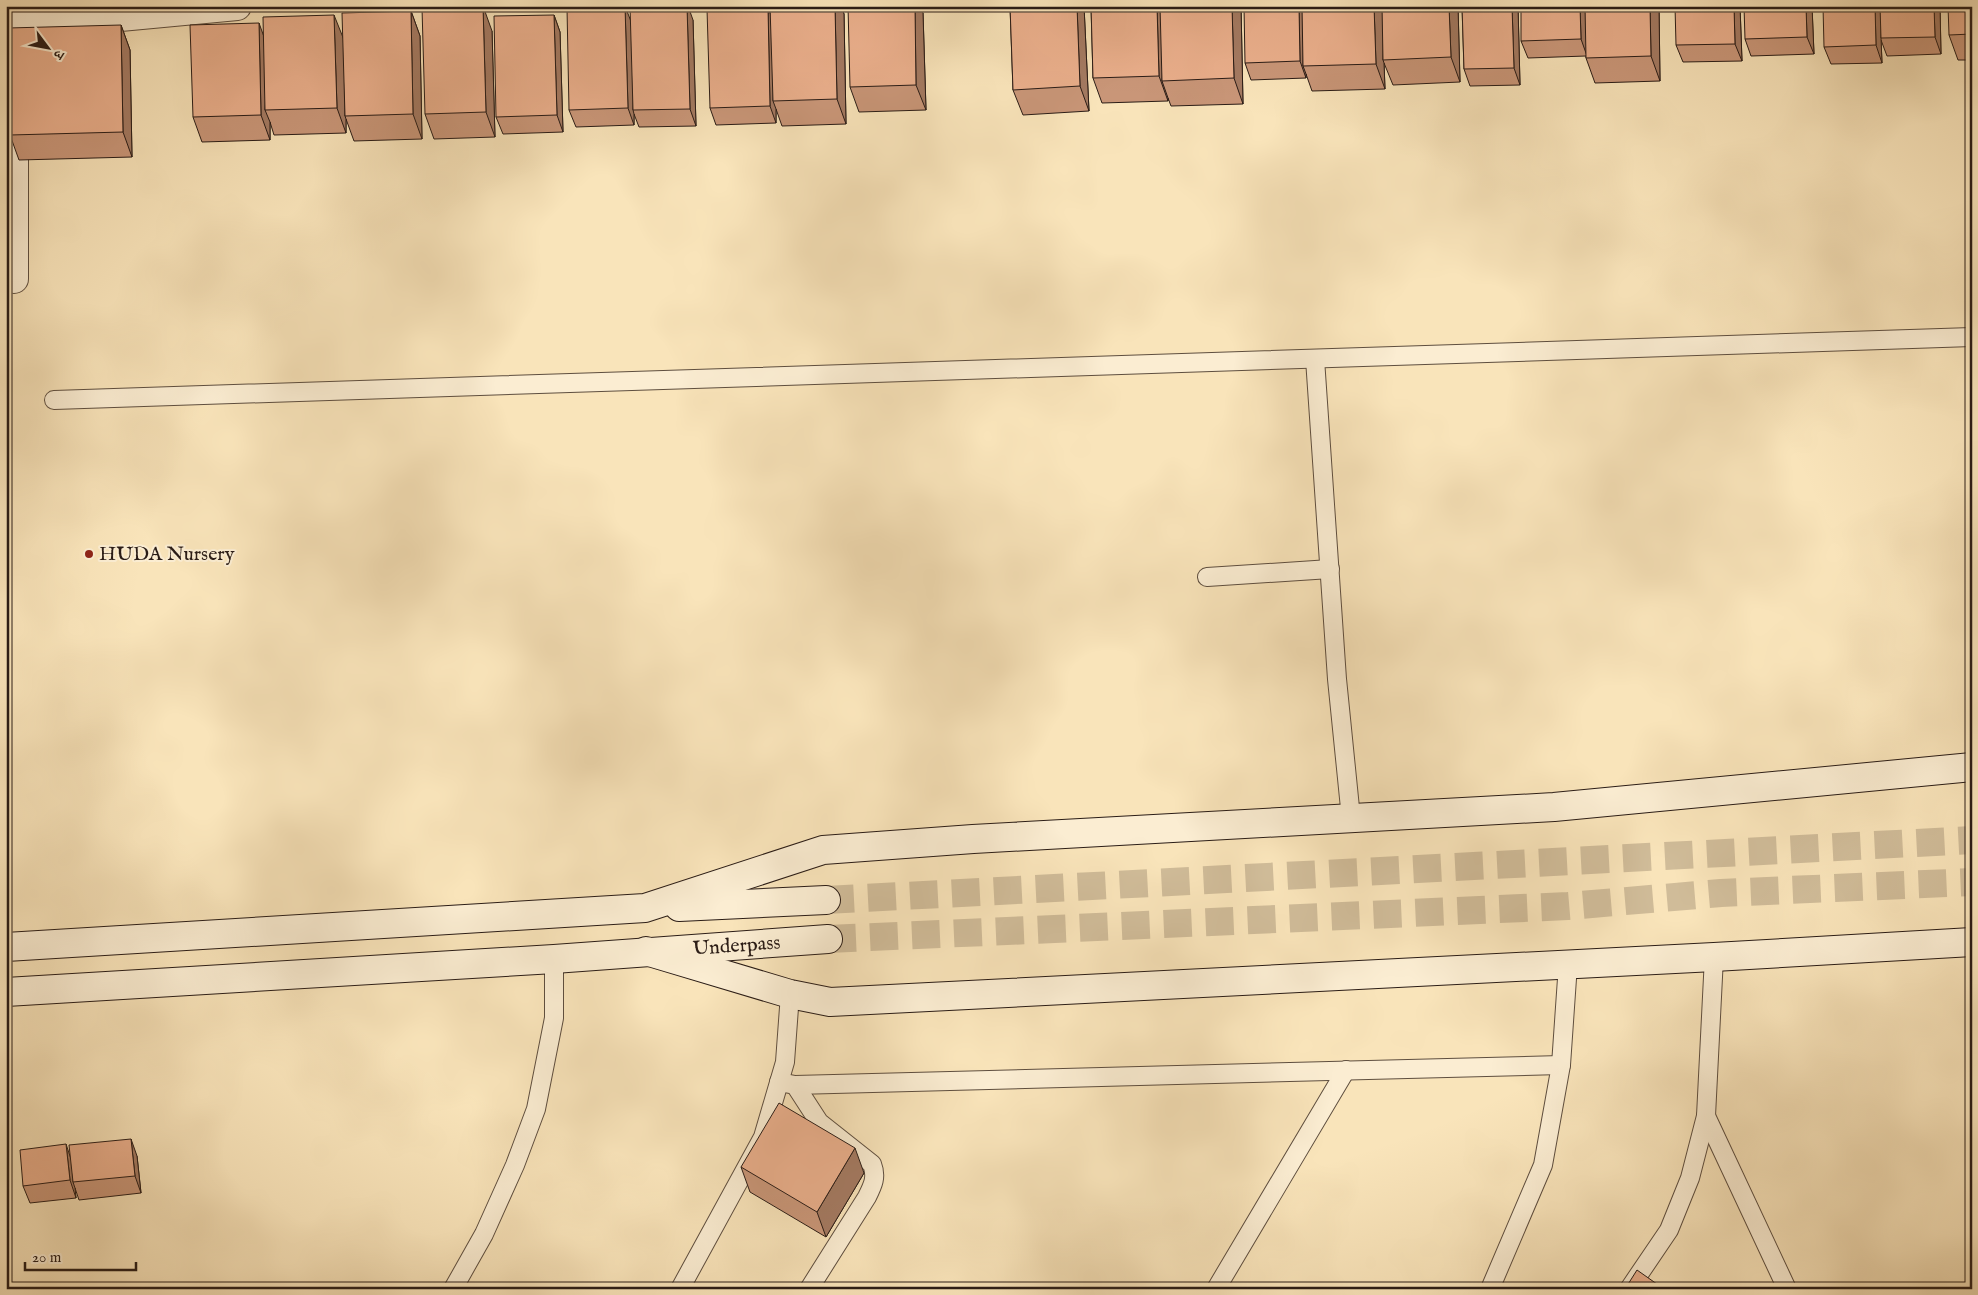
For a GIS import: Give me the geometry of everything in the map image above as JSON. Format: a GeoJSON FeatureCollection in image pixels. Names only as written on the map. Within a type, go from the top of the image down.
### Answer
{"type":"FeatureCollection","features":[{"type":"Feature","properties":{"kind":"main road"},"geometry":{"type":"LineString","coordinates":[[14,279],[14,17],[238,6]]}},
{"type":"Feature","properties":{"kind":"main road"},"geometry":{"type":"LineString","coordinates":[[6,947],[645,908],[823,850],[973,838],[1554,807],[1972,767]]}},
{"type":"Feature","properties":{"kind":"main road","name":"Underpass"},"geometry":{"type":"LineString","coordinates":[[645,908],[826,900]]}},
{"type":"Feature","properties":{"kind":"main road","name":"Underpass"},"geometry":{"type":"LineString","coordinates":[[6,992],[554,959],[646,951],[828,940]]}},
{"type":"Feature","properties":{"kind":"main road"},"geometry":{"type":"LineString","coordinates":[[646,951],[790,994],[830,1002],[1972,942]]}},
{"type":"Feature","properties":{"kind":"lane"},"geometry":{"type":"LineString","coordinates":[[54,400],[1972,337]]}},
{"type":"Feature","properties":{"kind":"lane"},"geometry":{"type":"LineString","coordinates":[[1316,359],[1336,679],[1351,818]]}},
{"type":"Feature","properties":{"kind":"lane"},"geometry":{"type":"LineString","coordinates":[[1207,577],[1330,569]]}},
{"type":"Feature","properties":{"kind":"lane"},"geometry":{"type":"LineString","coordinates":[[1629,1289],[1669,1230],[1690,1178],[1706,1116],[1714,957]]}},
{"type":"Feature","properties":{"kind":"lane"},"geometry":{"type":"LineString","coordinates":[[453,1289],[484,1234],[515,1165],[536,1108],[554,1018],[554,959]]}},
{"type":"Feature","properties":{"kind":"lane"},"geometry":{"type":"LineString","coordinates":[[1490,1289],[1543,1165],[1561,1065],[1568,964]]}},
{"type":"Feature","properties":{"kind":"lane"},"geometry":{"type":"LineString","coordinates":[[680,1289],[763,1137],[787,1084],[785,1062],[790,994]]}},
{"type":"Feature","properties":{"kind":"lane"},"geometry":{"type":"LineString","coordinates":[[787,1084],[1561,1065]]}},
{"type":"Feature","properties":{"kind":"lane"},"geometry":{"type":"LineString","coordinates":[[1216,1289],[1346,1070]]}},
{"type":"Feature","properties":{"kind":"lane"},"geometry":{"type":"LineString","coordinates":[[787,1084],[820,1122],[872,1164],[875,1173],[874,1182],[867,1197],[809,1289]]}},
{"type":"Feature","properties":{"kind":"lane"},"geometry":{"type":"LineString","coordinates":[[1706,1116],[1787,1289]]}},
{"type":"Feature","properties":{"kind":"building"},"geometry":{"type":"Polygon","coordinates":[[[483,6],[486,112],[425,114],[422,8],[483,6]]]}},
{"type":"Feature","properties":{"kind":"building"},"geometry":{"type":"Polygon","coordinates":[[[625,6],[628,108],[569,110],[567,8],[625,6]]]}},
{"type":"Feature","properties":{"kind":"building"},"geometry":{"type":"Polygon","coordinates":[[[630,6],[687,6],[690,109],[633,110],[630,6]]]}},
{"type":"Feature","properties":{"kind":"building"},"geometry":{"type":"Polygon","coordinates":[[[770,6],[835,6],[837,99],[773,101],[770,6]]]}},
{"type":"Feature","properties":{"kind":"building"},"geometry":{"type":"Polygon","coordinates":[[[848,6],[915,6],[916,85],[850,87],[848,6]]]}},
{"type":"Feature","properties":{"kind":"building"},"geometry":{"type":"Polygon","coordinates":[[[1010,6],[1077,6],[1080,86],[1013,90],[1010,6]]]}},
{"type":"Feature","properties":{"kind":"building"},"geometry":{"type":"Polygon","coordinates":[[[1091,6],[1157,6],[1159,76],[1093,78],[1091,6]]]}},
{"type":"Feature","properties":{"kind":"building"},"geometry":{"type":"Polygon","coordinates":[[[1160,6],[1232,6],[1234,78],[1162,81],[1160,6]]]}},
{"type":"Feature","properties":{"kind":"building"},"geometry":{"type":"Polygon","coordinates":[[[1244,6],[1299,6],[1300,61],[1245,63],[1244,6]]]}},
{"type":"Feature","properties":{"kind":"building"},"geometry":{"type":"Polygon","coordinates":[[[1302,6],[1374,6],[1376,64],[1303,66],[1302,6]]]}},
{"type":"Feature","properties":{"kind":"building"},"geometry":{"type":"Polygon","coordinates":[[[1382,6],[1449,6],[1451,57],[1383,60],[1382,6]]]}},
{"type":"Feature","properties":{"kind":"building"},"geometry":{"type":"Polygon","coordinates":[[[1462,6],[1512,6],[1514,68],[1464,69],[1462,6]]]}},
{"type":"Feature","properties":{"kind":"building"},"geometry":{"type":"Polygon","coordinates":[[[1521,6],[1580,6],[1581,39],[1521,41],[1521,6]]]}},
{"type":"Feature","properties":{"kind":"building"},"geometry":{"type":"Polygon","coordinates":[[[1585,6],[1650,6],[1651,56],[1586,58],[1585,6]]]}},
{"type":"Feature","properties":{"kind":"building"},"geometry":{"type":"Polygon","coordinates":[[[1675,6],[1734,6],[1735,44],[1676,45],[1675,6]]]}},
{"type":"Feature","properties":{"kind":"building"},"geometry":{"type":"Polygon","coordinates":[[[1744,6],[1806,6],[1807,37],[1745,39],[1744,6]]]}},
{"type":"Feature","properties":{"kind":"building"},"geometry":{"type":"Polygon","coordinates":[[[1823,6],[1875,6],[1876,45],[1824,47],[1823,6]]]}},
{"type":"Feature","properties":{"kind":"building"},"geometry":{"type":"Polygon","coordinates":[[[1880,6],[1934,6],[1935,37],[1881,38],[1880,6]]]}},
{"type":"Feature","properties":{"kind":"building"},"geometry":{"type":"Polygon","coordinates":[[[1948,6],[1972,6],[1972,34],[1949,35],[1948,6]]]}},
{"type":"Feature","properties":{"kind":"building"},"geometry":{"type":"Polygon","coordinates":[[[768,7],[770,106],[710,108],[707,9],[768,7]]]}},
{"type":"Feature","properties":{"kind":"building"},"geometry":{"type":"Polygon","coordinates":[[[411,11],[413,114],[345,116],[342,13],[411,11]]]}},
{"type":"Feature","properties":{"kind":"building"},"geometry":{"type":"Polygon","coordinates":[[[334,15],[337,108],[265,110],[263,17],[334,15]]]}},
{"type":"Feature","properties":{"kind":"building"},"geometry":{"type":"Polygon","coordinates":[[[554,15],[557,115],[496,117],[494,16],[554,15]]]}},
{"type":"Feature","properties":{"kind":"building"},"geometry":{"type":"Polygon","coordinates":[[[259,23],[261,115],[193,117],[190,25],[259,23]]]}},
{"type":"Feature","properties":{"kind":"building"},"geometry":{"type":"Polygon","coordinates":[[[121,25],[123,132],[10,135],[8,28],[121,25]]]}},
{"type":"Feature","properties":{"kind":"building"},"geometry":{"type":"Polygon","coordinates":[[[779,1103],[855,1148],[817,1212],[741,1167],[779,1103]]]}},
{"type":"Feature","properties":{"kind":"building"},"geometry":{"type":"Polygon","coordinates":[[[131,1139],[135,1176],[73,1182],[69,1145],[131,1139]]]}},
{"type":"Feature","properties":{"kind":"building"},"geometry":{"type":"Polygon","coordinates":[[[66,1144],[70,1180],[23,1186],[20,1150],[66,1144]]]}},
{"type":"Feature","properties":{"kind":"building"},"geometry":{"type":"Polygon","coordinates":[[[1637,1270],[1664,1289],[1625,1289],[1637,1270]]]}},
{"type":"Feature","properties":{"kind":"tunnel"},"geometry":{"type":"LineString","coordinates":[[826,900],[1972,840]]}},
{"type":"Feature","properties":{"kind":"tunnel"},"geometry":{"type":"LineString","coordinates":[[828,939],[1568,906],[1721,893],[1972,882]]}},
{"type":"Feature","properties":{"kind":"place","name":"HUDA Nursery"},"geometry":{"type":"Point","coordinates":[89,554]}}]}
